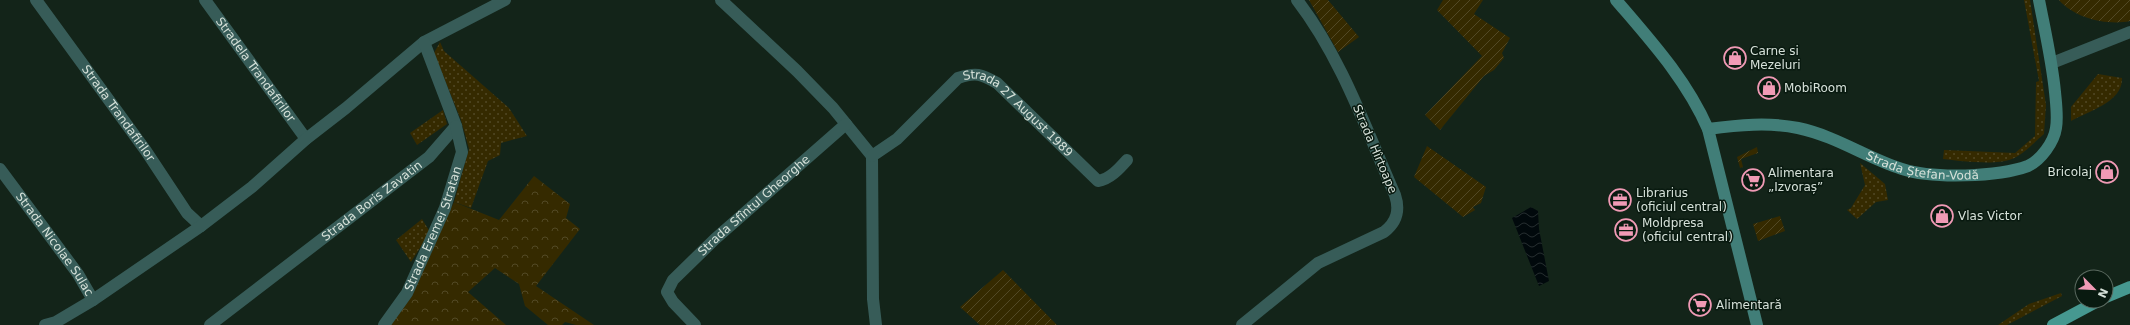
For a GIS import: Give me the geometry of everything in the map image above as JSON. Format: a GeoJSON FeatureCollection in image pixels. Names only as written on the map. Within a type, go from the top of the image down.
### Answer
{"type":"FeatureCollection","features":[{"type":"Feature","properties":{"kind":"main road"},"geometry":{"type":"LineString","coordinates":[[2114,294],[2130,287]]}},
{"type":"Feature","properties":{"kind":"main road"},"geometry":{"type":"LineString","coordinates":[[2053,325],[2083,309]]}},
{"type":"Feature","properties":{"kind":"street","name":"Strada Trandafirilor"},"geometry":{"type":"LineString","coordinates":[[36,0],[146,151],[187,213],[201,226]]}},
{"type":"Feature","properties":{"kind":"street","name":"Stradela Trandafirilor"},"geometry":{"type":"LineString","coordinates":[[205,0],[306,139]]}},
{"type":"Feature","properties":{"kind":"street"},"geometry":{"type":"LineString","coordinates":[[45,325],[56,322],[93,300],[201,226],[252,187],[306,139],[346,108],[424,42],[505,0]]}},
{"type":"Feature","properties":{"kind":"street"},"geometry":{"type":"LineString","coordinates":[[721,0],[797,71],[846,124],[872,156],[873,292],[876,325]]}},
{"type":"Feature","properties":{"kind":"street","name":"Strada Hîrtoape"},"geometry":{"type":"LineString","coordinates":[[1242,325],[1318,263],[1384,232],[1391,226],[1397,214],[1397,202],[1395,195],[1351,95],[1310,17],[1298,0]]}},
{"type":"Feature","properties":{"kind":"street"},"geometry":{"type":"LineString","coordinates":[[1616,0],[1678,74],[1695,101],[1708,129],[1757,325]]}},
{"type":"Feature","properties":{"kind":"street","name":"Strada Ștefan-Vodă"},"geometry":{"type":"LineString","coordinates":[[1708,129],[1748,125],[1799,128],[1826,136],[1885,162],[1920,174],[1946,176],[2012,170],[2029,165],[2044,152],[2051,142],[2056,128],[2052,63],[2038,0]]}},
{"type":"Feature","properties":{"kind":"street"},"geometry":{"type":"LineString","coordinates":[[2052,63],[2130,32]]}},
{"type":"Feature","properties":{"kind":"street"},"geometry":{"type":"LineString","coordinates":[[424,42],[456,126]]}},
{"type":"Feature","properties":{"kind":"street","name":"Strada 27 August 1989"},"geometry":{"type":"LineString","coordinates":[[872,156],[897,139],[958,78],[970,74],[983,74],[998,83],[1098,181],[1105,180],[1121,168],[1127,160]]}},
{"type":"Feature","properties":{"kind":"street","name":"Strada Sfîntul Gheorghe"},"geometry":{"type":"LineString","coordinates":[[695,325],[673,302],[667,292],[673,280],[715,239],[846,124]]}},
{"type":"Feature","properties":{"kind":"street","name":"Strada Boris Zavatin"},"geometry":{"type":"LineString","coordinates":[[210,325],[429,157],[456,126]]}},
{"type":"Feature","properties":{"kind":"street","name":"Strada Eremei Stratan"},"geometry":{"type":"LineString","coordinates":[[384,325],[407,293],[445,208],[462,152],[456,126]]}},
{"type":"Feature","properties":{"kind":"street","name":"Strada Nicolae Sulac"},"geometry":{"type":"LineString","coordinates":[[0,170],[78,274],[93,300]]}},
{"type":"Feature","properties":{"kind":"green space"},"geometry":{"type":"Polygon","coordinates":[[[1309,0],[1328,0],[1359,37],[1338,52],[1309,0]]]}},
{"type":"Feature","properties":{"kind":"green space"},"geometry":{"type":"Polygon","coordinates":[[[1443,0],[1483,0],[1474,14],[1510,38],[1502,53],[1504,58],[1494,70],[1484,76],[1440,130],[1425,115],[1482,56],[1437,10],[1443,0]]]}},
{"type":"Feature","properties":{"kind":"green space"},"geometry":{"type":"Polygon","coordinates":[[[2024,0],[2030,0],[2046,105],[2044,134],[2023,152],[2009,160],[1995,162],[1967,162],[1943,159],[1944,150],[2015,153],[2035,136],[2036,82],[2039,81],[2024,0]]]}},
{"type":"Feature","properties":{"kind":"green space"},"geometry":{"type":"Polygon","coordinates":[[[2059,0],[2130,0],[2130,21],[2112,22],[2092,19],[2073,12],[2059,0]]]}},
{"type":"Feature","properties":{"kind":"green space"},"geometry":{"type":"Polygon","coordinates":[[[440,42],[444,51],[509,108],[527,136],[501,143],[500,155],[488,161],[471,208],[454,202],[469,149],[461,120],[434,53],[440,42]]]}},
{"type":"Feature","properties":{"kind":"green space"},"geometry":{"type":"Polygon","coordinates":[[[2098,74],[2122,78],[2121,86],[2111,100],[2104,105],[2071,121],[2071,107],[2098,74]]]}},
{"type":"Feature","properties":{"kind":"green space"},"geometry":{"type":"Polygon","coordinates":[[[443,110],[447,124],[417,145],[410,133],[443,110]]]}},
{"type":"Feature","properties":{"kind":"green space"},"geometry":{"type":"Polygon","coordinates":[[[1427,146],[1486,187],[1481,203],[1473,207],[1475,210],[1463,217],[1414,177],[1427,146]]]}},
{"type":"Feature","properties":{"kind":"green space"},"geometry":{"type":"Polygon","coordinates":[[[1757,147],[1758,153],[1741,159],[1743,167],[1740,168],[1737,157],[1757,147]]]}},
{"type":"Feature","properties":{"kind":"green space"},"geometry":{"type":"Polygon","coordinates":[[[1860,163],[1885,184],[1888,200],[1876,202],[1857,219],[1847,210],[1851,208],[1865,185],[1860,163]]]}},
{"type":"Feature","properties":{"kind":"green space"},"geometry":{"type":"Polygon","coordinates":[[[534,176],[570,204],[566,218],[580,229],[536,286],[594,325],[576,325],[565,322],[562,325],[548,325],[525,306],[519,284],[495,268],[468,292],[506,325],[391,325],[412,296],[454,202],[499,220],[534,176]]]}},
{"type":"Feature","properties":{"kind":"green space"},"geometry":{"type":"Polygon","coordinates":[[[1780,216],[1785,231],[1758,241],[1753,224],[1780,216]]]}},
{"type":"Feature","properties":{"kind":"green space"},"geometry":{"type":"Polygon","coordinates":[[[422,219],[430,232],[411,262],[396,240],[422,219]]]}},
{"type":"Feature","properties":{"kind":"green space"},"geometry":{"type":"Polygon","coordinates":[[[1003,270],[1057,325],[980,325],[960,307],[1003,270]]]}},
{"type":"Feature","properties":{"kind":"green space"},"geometry":{"type":"Polygon","coordinates":[[[2061,293],[2062,296],[2007,325],[1998,325],[2029,304],[2061,293]]]}},
{"type":"Feature","properties":{"kind":"water"},"geometry":{"type":"Polygon","coordinates":[[[1531,207],[1538,211],[1539,229],[1549,281],[1539,286],[1512,218],[1531,207]]]}},
{"type":"Feature","properties":{"kind":"place","name":"Carne si Mezeluri"},"geometry":{"type":"Point","coordinates":[1735,58]}},
{"type":"Feature","properties":{"kind":"place","name":"MobiRoom"},"geometry":{"type":"Point","coordinates":[1769,88]}},
{"type":"Feature","properties":{"kind":"place","name":"Bricolaj"},"geometry":{"type":"Point","coordinates":[2107,172]}},
{"type":"Feature","properties":{"kind":"place","name":"Alimentara „Izvoraș”"},"geometry":{"type":"Point","coordinates":[1753,180]}},
{"type":"Feature","properties":{"kind":"place","name":"Librarius (oficiul central)"},"geometry":{"type":"Point","coordinates":[1620,200]}},
{"type":"Feature","properties":{"kind":"place","name":"Vlas Victor"},"geometry":{"type":"Point","coordinates":[1942,216]}},
{"type":"Feature","properties":{"kind":"place","name":"Moldpresa (oficiul central)"},"geometry":{"type":"Point","coordinates":[1626,230]}},
{"type":"Feature","properties":{"kind":"place","name":"Alimentară"},"geometry":{"type":"Point","coordinates":[1700,305]}}]}
